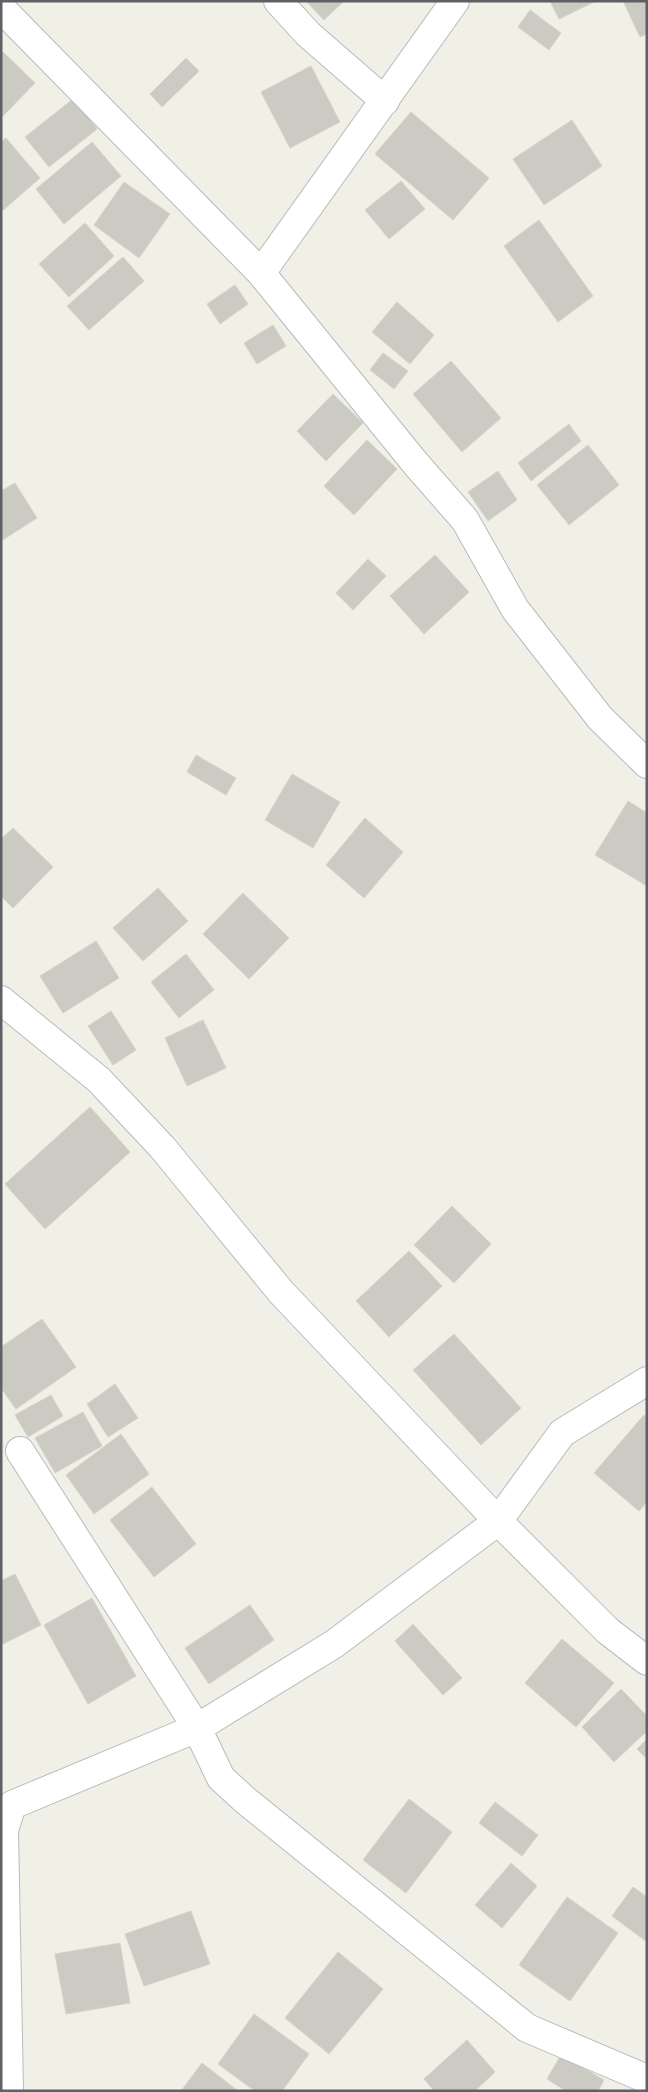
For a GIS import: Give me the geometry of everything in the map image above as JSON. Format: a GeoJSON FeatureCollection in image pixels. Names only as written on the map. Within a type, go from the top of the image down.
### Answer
{"type":"FeatureCollection","features":[{"type":"Feature","properties":{"kind":"street"},"geometry":{"type":"LineString","coordinates":[[278,1],[308,34],[386,101]]}},
{"type":"Feature","properties":{"kind":"street"},"geometry":{"type":"LineString","coordinates":[[260,273],[386,101],[456,1]]}},
{"type":"Feature","properties":{"kind":"street"},"geometry":{"type":"LineString","coordinates":[[1,8],[260,273],[416,464],[465,520],[515,609],[551,656],[600,718],[647,764]]}},
{"type":"Feature","properties":{"kind":"street"},"geometry":{"type":"LineString","coordinates":[[1,1000],[99,1080],[162,1147],[281,1292],[498,1521],[608,1631],[647,1661]]}},
{"type":"Feature","properties":{"kind":"street"},"geometry":{"type":"LineString","coordinates":[[9,2091],[4,1830],[7,1802],[196,1728],[334,1644],[498,1521],[562,1433],[647,1381]]}},
{"type":"Feature","properties":{"kind":"street"},"geometry":{"type":"LineString","coordinates":[[20,1451],[196,1728],[221,1778],[245,1800],[527,2028],[647,2079]]}},
{"type":"Feature","properties":{"kind":"building"},"geometry":{"type":"Polygon","coordinates":[[[306,1],[344,1],[324,20],[306,1]]]}},
{"type":"Feature","properties":{"kind":"building"},"geometry":{"type":"Polygon","coordinates":[[[550,1],[596,1],[559,19],[550,1]]]}},
{"type":"Feature","properties":{"kind":"building"},"geometry":{"type":"Polygon","coordinates":[[[623,1],[647,1],[647,34],[640,37],[623,1]]]}},
{"type":"Feature","properties":{"kind":"building"},"geometry":{"type":"Polygon","coordinates":[[[530,10],[561,33],[549,50],[518,27],[530,10]]]}},
{"type":"Feature","properties":{"kind":"building"},"geometry":{"type":"Polygon","coordinates":[[[3,52],[35,83],[1,118],[1,54],[3,52]]]}},
{"type":"Feature","properties":{"kind":"building"},"geometry":{"type":"Polygon","coordinates":[[[186,58],[199,71],[162,107],[150,94],[186,58]]]}},
{"type":"Feature","properties":{"kind":"building"},"geometry":{"type":"Polygon","coordinates":[[[311,66],[340,122],[290,148],[261,92],[311,66]]]}},
{"type":"Feature","properties":{"kind":"building"},"geometry":{"type":"Polygon","coordinates":[[[73,99],[97,129],[49,167],[25,137],[73,99]]]}},
{"type":"Feature","properties":{"kind":"building"},"geometry":{"type":"Polygon","coordinates":[[[411,112],[489,178],[453,220],[375,154],[411,112]]]}},
{"type":"Feature","properties":{"kind":"building"},"geometry":{"type":"Polygon","coordinates":[[[572,120],[602,166],[544,205],[513,159],[572,120]]]}},
{"type":"Feature","properties":{"kind":"building"},"geometry":{"type":"Polygon","coordinates":[[[6,138],[40,178],[1,212],[1,142],[6,138]]]}},
{"type":"Feature","properties":{"kind":"building"},"geometry":{"type":"Polygon","coordinates":[[[92,142],[121,176],[64,224],[36,189],[92,142]]]}},
{"type":"Feature","properties":{"kind":"building"},"geometry":{"type":"Polygon","coordinates":[[[401,181],[425,209],[389,239],[365,210],[401,181]]]}},
{"type":"Feature","properties":{"kind":"building"},"geometry":{"type":"Polygon","coordinates":[[[124,182],[170,214],[139,258],[94,225],[124,182]]]}},
{"type":"Feature","properties":{"kind":"building"},"geometry":{"type":"Polygon","coordinates":[[[539,220],[593,296],[558,322],[504,246],[539,220]]]}},
{"type":"Feature","properties":{"kind":"building"},"geometry":{"type":"Polygon","coordinates":[[[85,223],[114,256],[69,297],[39,264],[85,223]]]}},
{"type":"Feature","properties":{"kind":"building"},"geometry":{"type":"Polygon","coordinates":[[[123,257],[144,281],[89,330],[67,306],[123,257]]]}},
{"type":"Feature","properties":{"kind":"building"},"geometry":{"type":"Polygon","coordinates":[[[235,285],[248,304],[220,324],[207,304],[235,285]]]}},
{"type":"Feature","properties":{"kind":"building"},"geometry":{"type":"Polygon","coordinates":[[[397,302],[434,335],[410,364],[372,332],[397,302]]]}},
{"type":"Feature","properties":{"kind":"building"},"geometry":{"type":"Polygon","coordinates":[[[273,325],[286,346],[257,364],[244,343],[273,325]]]}},
{"type":"Feature","properties":{"kind":"building"},"geometry":{"type":"Polygon","coordinates":[[[383,353],[408,371],[394,389],[370,370],[383,353]]]}},
{"type":"Feature","properties":{"kind":"building"},"geometry":{"type":"Polygon","coordinates":[[[451,361],[501,418],[462,452],[413,394],[451,361]]]}},
{"type":"Feature","properties":{"kind":"building"},"geometry":{"type":"Polygon","coordinates":[[[333,394],[363,423],[326,461],[297,431],[333,394]]]}},
{"type":"Feature","properties":{"kind":"building"},"geometry":{"type":"Polygon","coordinates":[[[569,424],[581,441],[531,481],[518,463],[569,424]]]}},
{"type":"Feature","properties":{"kind":"building"},"geometry":{"type":"Polygon","coordinates":[[[367,440],[397,469],[354,515],[324,486],[367,440]]]}},
{"type":"Feature","properties":{"kind":"building"},"geometry":{"type":"Polygon","coordinates":[[[588,445],[619,485],[569,525],[537,485],[588,445]]]}},
{"type":"Feature","properties":{"kind":"building"},"geometry":{"type":"Polygon","coordinates":[[[498,471],[517,500],[488,521],[468,492],[498,471]]]}},
{"type":"Feature","properties":{"kind":"building"},"geometry":{"type":"Polygon","coordinates":[[[15,483],[37,518],[1,541],[1,491],[15,483]]]}},
{"type":"Feature","properties":{"kind":"building"},"geometry":{"type":"Polygon","coordinates":[[[435,555],[469,592],[424,634],[390,596],[435,555]]]}},
{"type":"Feature","properties":{"kind":"building"},"geometry":{"type":"Polygon","coordinates":[[[368,559],[386,576],[353,610],[336,593],[368,559]]]}},
{"type":"Feature","properties":{"kind":"building"},"geometry":{"type":"Polygon","coordinates":[[[196,755],[236,778],[226,795],[187,772],[196,755]]]}},
{"type":"Feature","properties":{"kind":"building"},"geometry":{"type":"Polygon","coordinates":[[[292,774],[340,802],[313,848],[265,820],[292,774]]]}},
{"type":"Feature","properties":{"kind":"building"},"geometry":{"type":"Polygon","coordinates":[[[628,801],[647,813],[647,886],[595,855],[628,801]]]}},
{"type":"Feature","properties":{"kind":"building"},"geometry":{"type":"Polygon","coordinates":[[[365,818],[403,852],[364,898],[326,865],[365,818]]]}},
{"type":"Feature","properties":{"kind":"building"},"geometry":{"type":"Polygon","coordinates":[[[13,828],[53,867],[13,908],[1,896],[1,839],[13,828]]]}},
{"type":"Feature","properties":{"kind":"building"},"geometry":{"type":"Polygon","coordinates":[[[158,888],[188,921],[143,961],[113,928],[158,888]]]}},
{"type":"Feature","properties":{"kind":"building"},"geometry":{"type":"Polygon","coordinates":[[[243,893],[289,938],[249,979],[203,934],[243,893]]]}},
{"type":"Feature","properties":{"kind":"building"},"geometry":{"type":"Polygon","coordinates":[[[96,941],[119,978],[63,1013],[40,976],[96,941]]]}},
{"type":"Feature","properties":{"kind":"building"},"geometry":{"type":"Polygon","coordinates":[[[186,954],[214,990],[179,1018],[151,982],[186,954]]]}},
{"type":"Feature","properties":{"kind":"building"},"geometry":{"type":"Polygon","coordinates":[[[111,1011],[136,1050],[113,1065],[88,1026],[111,1011]]]}},
{"type":"Feature","properties":{"kind":"building"},"geometry":{"type":"Polygon","coordinates":[[[203,1020],[226,1068],[187,1086],[165,1038],[203,1020]]]}},
{"type":"Feature","properties":{"kind":"building"},"geometry":{"type":"Polygon","coordinates":[[[90,1107],[130,1152],[45,1229],[5,1184],[90,1107]]]}},
{"type":"Feature","properties":{"kind":"building"},"geometry":{"type":"Polygon","coordinates":[[[452,1206],[491,1244],[454,1283],[414,1245],[452,1206]]]}},
{"type":"Feature","properties":{"kind":"building"},"geometry":{"type":"Polygon","coordinates":[[[409,1251],[442,1286],[389,1337],[356,1301],[409,1251]]]}},
{"type":"Feature","properties":{"kind":"building"},"geometry":{"type":"Polygon","coordinates":[[[42,1319],[76,1367],[16,1409],[1,1388],[1,1347],[42,1319]]]}},
{"type":"Feature","properties":{"kind":"building"},"geometry":{"type":"Polygon","coordinates":[[[454,1334],[521,1408],[481,1445],[413,1370],[454,1334]]]}},
{"type":"Feature","properties":{"kind":"building"},"geometry":{"type":"Polygon","coordinates":[[[115,1384],[138,1418],[108,1437],[87,1404],[115,1384]]]}},
{"type":"Feature","properties":{"kind":"building"},"geometry":{"type":"Polygon","coordinates":[[[51,1395],[63,1416],[28,1437],[15,1415],[51,1395]]]}},
{"type":"Feature","properties":{"kind":"building"},"geometry":{"type":"Polygon","coordinates":[[[83,1412],[102,1446],[55,1473],[35,1438],[83,1412]]]}},
{"type":"Feature","properties":{"kind":"building"},"geometry":{"type":"Polygon","coordinates":[[[644,1415],[647,1418],[647,1502],[639,1511],[594,1473],[644,1415]]]}},
{"type":"Feature","properties":{"kind":"building"},"geometry":{"type":"Polygon","coordinates":[[[121,1434],[149,1474],[94,1514],[66,1475],[121,1434]]]}},
{"type":"Feature","properties":{"kind":"building"},"geometry":{"type":"Polygon","coordinates":[[[152,1487],[196,1544],[154,1577],[110,1520],[152,1487]]]}},
{"type":"Feature","properties":{"kind":"building"},"geometry":{"type":"Polygon","coordinates":[[[15,1574],[41,1625],[1,1645],[1,1581],[15,1574]]]}},
{"type":"Feature","properties":{"kind":"building"},"geometry":{"type":"Polygon","coordinates":[[[92,1598],[136,1676],[88,1704],[44,1625],[92,1598]]]}},
{"type":"Feature","properties":{"kind":"building"},"geometry":{"type":"Polygon","coordinates":[[[250,1605],[274,1640],[209,1684],[185,1648],[250,1605]]]}},
{"type":"Feature","properties":{"kind":"building"},"geometry":{"type":"Polygon","coordinates":[[[413,1624],[462,1678],[443,1695],[395,1641],[413,1624]]]}},
{"type":"Feature","properties":{"kind":"building"},"geometry":{"type":"Polygon","coordinates":[[[562,1639],[614,1683],[576,1727],[525,1683],[562,1639]]]}},
{"type":"Feature","properties":{"kind":"building"},"geometry":{"type":"Polygon","coordinates":[[[621,1689],[647,1716],[647,1731],[614,1762],[582,1727],[621,1689]]]}},
{"type":"Feature","properties":{"kind":"building"},"geometry":{"type":"Polygon","coordinates":[[[647,1739],[647,1759],[637,1749],[647,1739]]]}},
{"type":"Feature","properties":{"kind":"building"},"geometry":{"type":"Polygon","coordinates":[[[409,1799],[452,1832],[406,1893],[363,1860],[409,1799]]]}},
{"type":"Feature","properties":{"kind":"building"},"geometry":{"type":"Polygon","coordinates":[[[495,1802],[538,1835],[522,1856],[479,1823],[495,1802]]]}},
{"type":"Feature","properties":{"kind":"building"},"geometry":{"type":"Polygon","coordinates":[[[511,1863],[537,1886],[502,1928],[475,1905],[511,1863]]]}},
{"type":"Feature","properties":{"kind":"building"},"geometry":{"type":"Polygon","coordinates":[[[633,1887],[647,1897],[647,1942],[612,1916],[633,1887]]]}},
{"type":"Feature","properties":{"kind":"building"},"geometry":{"type":"Polygon","coordinates":[[[567,1897],[618,1933],[570,2001],[519,1965],[567,1897]]]}},
{"type":"Feature","properties":{"kind":"building"},"geometry":{"type":"Polygon","coordinates":[[[191,1911],[210,1964],[144,1986],[125,1934],[191,1911]]]}},
{"type":"Feature","properties":{"kind":"building"},"geometry":{"type":"Polygon","coordinates":[[[120,1943],[130,2003],[66,2014],[55,1954],[120,1943]]]}},
{"type":"Feature","properties":{"kind":"building"},"geometry":{"type":"Polygon","coordinates":[[[338,1952],[383,1989],[329,2054],[285,2018],[338,1952]]]}},
{"type":"Feature","properties":{"kind":"building"},"geometry":{"type":"Polygon","coordinates":[[[254,2014],[309,2054],[282,2091],[255,2091],[218,2064],[254,2014]]]}},
{"type":"Feature","properties":{"kind":"building"},"geometry":{"type":"Polygon","coordinates":[[[467,2040],[495,2072],[475,2091],[434,2091],[424,2079],[467,2040]]]}},
{"type":"Feature","properties":{"kind":"building"},"geometry":{"type":"Polygon","coordinates":[[[561,2055],[604,2080],[598,2091],[566,2091],[547,2079],[561,2055]]]}},
{"type":"Feature","properties":{"kind":"building"},"geometry":{"type":"Polygon","coordinates":[[[202,2063],[238,2091],[181,2091],[202,2063]]]}}]}
